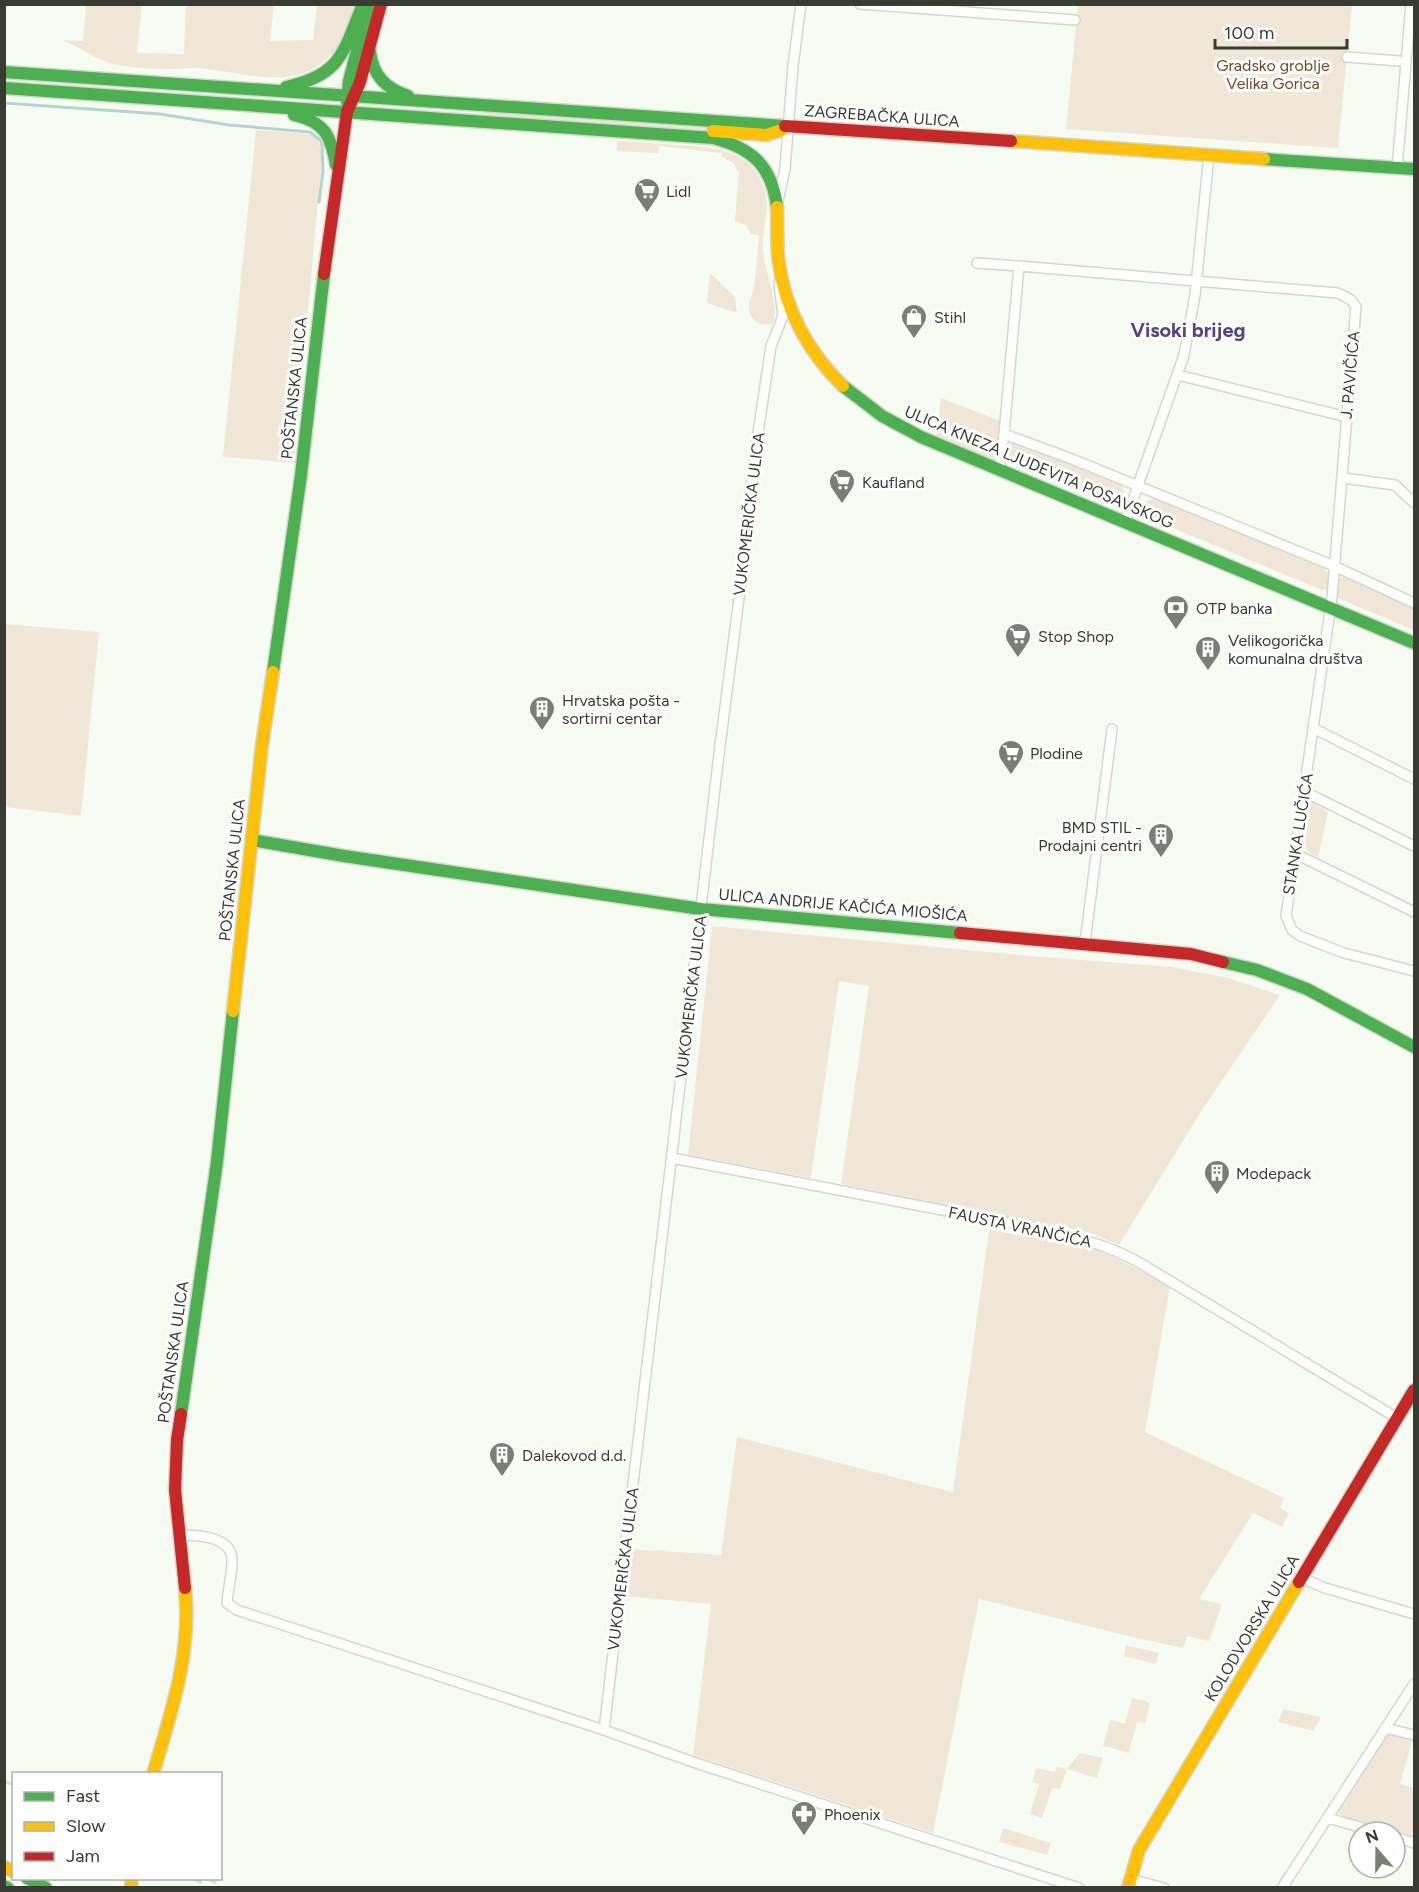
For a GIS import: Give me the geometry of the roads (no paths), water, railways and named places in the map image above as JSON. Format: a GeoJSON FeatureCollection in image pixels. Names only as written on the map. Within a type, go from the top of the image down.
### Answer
{"type":"FeatureCollection","features":[{"type":"Feature","properties":{"kind":"main road"},"geometry":{"type":"LineString","coordinates":[[4,72],[262,90],[306,83],[330,70],[345,51],[363,4]]}},
{"type":"Feature","properties":{"kind":"main road"},"geometry":{"type":"LineString","coordinates":[[351,97],[369,4]]}},
{"type":"Feature","properties":{"kind":"main road"},"geometry":{"type":"LineString","coordinates":[[351,97],[370,44],[381,4]]}},
{"type":"Feature","properties":{"kind":"main road"},"geometry":{"type":"LineString","coordinates":[[370,44],[372,67],[381,82],[394,91],[425,102]]}},
{"type":"Feature","properties":{"kind":"main road"},"geometry":{"type":"LineString","coordinates":[[4,88],[712,138],[737,145],[757,160],[768,175],[777,205]]}},
{"type":"Feature","properties":{"kind":"main road","name":"ZAGREBAČKA ULICA"},"geometry":{"type":"LineString","coordinates":[[262,90],[1414,169]]}},
{"type":"Feature","properties":{"kind":"main road","name":"POŠTANSKA ULICA"},"geometry":{"type":"LineString","coordinates":[[153,1772],[177,1694],[185,1649],[186,1596],[175,1490],[177,1440],[217,1162],[273,662],[301,475],[315,344],[337,180],[351,97]]}},
{"type":"Feature","properties":{"kind":"main road"},"geometry":{"type":"LineString","coordinates":[[261,106],[305,117],[320,125],[332,144],[337,180]]}},
{"type":"Feature","properties":{"kind":"main road"},"geometry":{"type":"LineString","coordinates":[[664,134],[707,131],[766,135],[788,127]]}},
{"type":"Feature","properties":{"kind":"main road","name":"ULICA KNEZA LJUDEVITA POSAVSKOG"},"geometry":{"type":"LineString","coordinates":[[777,205],[779,267],[797,323],[816,356],[842,386],[888,421],[1414,644]]}},
{"type":"Feature","properties":{"kind":"main road","name":"ULICA ANDRIJE KAČIĆA MIOŠIĆA"},"geometry":{"type":"LineString","coordinates":[[252,840],[344,856],[701,909],[1185,953],[1257,970],[1322,997],[1414,1047]]}},
{"type":"Feature","properties":{"kind":"main road","name":"KOLODVORSKA ULICA"},"geometry":{"type":"LineString","coordinates":[[1129,1883],[1139,1850],[1164,1806],[1414,1390]]}},
{"type":"Feature","properties":{"kind":"main road"},"geometry":{"type":"LineString","coordinates":[[31,1880],[46,1887]]}},
{"type":"Feature","properties":{"kind":"street"},"geometry":{"type":"LineString","coordinates":[[777,205],[785,169],[794,56],[801,4]]}},
{"type":"Feature","properties":{"kind":"street"},"geometry":{"type":"LineString","coordinates":[[860,4],[1075,20]]}},
{"type":"Feature","properties":{"kind":"street"},"geometry":{"type":"LineString","coordinates":[[1397,168],[1411,4]]}},
{"type":"Feature","properties":{"kind":"street"},"geometry":{"type":"LineString","coordinates":[[1347,57],[1399,61]]}},
{"type":"Feature","properties":{"kind":"street"},"geometry":{"type":"LineString","coordinates":[[1125,522],[1178,375],[1190,327],[1209,155]]}},
{"type":"Feature","properties":{"kind":"street","name":"J. PAVIČIĆA"},"geometry":{"type":"LineString","coordinates":[[977,263],[1338,293],[1351,300],[1356,307],[1330,608]]}},
{"type":"Feature","properties":{"kind":"street"},"geometry":{"type":"LineString","coordinates":[[999,470],[1019,266]]}},
{"type":"Feature","properties":{"kind":"street","name":"VUKOMERIČKA ULICA"},"geometry":{"type":"LineString","coordinates":[[604,1730],[752,471],[769,355],[783,316],[779,267]]}},
{"type":"Feature","properties":{"kind":"street"},"geometry":{"type":"LineString","coordinates":[[1178,375],[1347,417]]}},
{"type":"Feature","properties":{"kind":"street"},"geometry":{"type":"LineString","coordinates":[[1004,434],[1072,459],[1334,566],[1414,603]]}},
{"type":"Feature","properties":{"kind":"street"},"geometry":{"type":"LineString","coordinates":[[1343,478],[1395,485],[1414,503]]}},
{"type":"Feature","properties":{"kind":"street","name":"STANKA LUČIĆA"},"geometry":{"type":"LineString","coordinates":[[1330,608],[1286,911],[1287,921],[1292,930],[1300,936],[1344,952],[1414,971]]}},
{"type":"Feature","properties":{"kind":"street"},"geometry":{"type":"LineString","coordinates":[[1313,728],[1414,779]]}},
{"type":"Feature","properties":{"kind":"street"},"geometry":{"type":"LineString","coordinates":[[1085,944],[1112,729]]}},
{"type":"Feature","properties":{"kind":"street"},"geometry":{"type":"LineString","coordinates":[[1305,792],[1414,846]]}},
{"type":"Feature","properties":{"kind":"street"},"geometry":{"type":"LineString","coordinates":[[1296,854],[1414,912]]}},
{"type":"Feature","properties":{"kind":"street","name":"FAUSTA VRANČIĆA"},"geometry":{"type":"LineString","coordinates":[[672,1158],[1035,1228],[1093,1242],[1129,1257],[1397,1418]]}},
{"type":"Feature","properties":{"kind":"street"},"geometry":{"type":"LineString","coordinates":[[179,1535],[209,1538],[221,1542],[229,1549],[233,1559],[227,1603],[237,1610],[604,1730],[693,1762],[1079,1887]]}},
{"type":"Feature","properties":{"kind":"street"},"geometry":{"type":"LineString","coordinates":[[1302,1578],[1325,1588],[1414,1614]]}},
{"type":"Feature","properties":{"kind":"street"},"geometry":{"type":"LineString","coordinates":[[1282,1887],[1414,1684]]}},
{"type":"Feature","properties":{"kind":"street"},"geometry":{"type":"LineString","coordinates":[[1385,1728],[1414,1735]]}},
{"type":"Feature","properties":{"kind":"street"},"geometry":{"type":"LineString","coordinates":[[1328,1818],[1347,1823]]}},
{"type":"Feature","properties":{"kind":"street"},"geometry":{"type":"LineString","coordinates":[[1129,1883],[1164,1887]]}},
{"type":"Feature","properties":{"kind":"waterway"},"geometry":{"type":"LineString","coordinates":[[4,103],[160,114],[229,125],[310,132],[321,141],[322,146],[323,171],[319,202]]}},
{"type":"Feature","properties":{"kind":"railway"},"geometry":{"type":"LineString","coordinates":[[4,1781],[12,1784]]}},
{"type":"Feature","properties":{"kind":"railway"},"geometry":{"type":"LineString","coordinates":[[197,1880],[211,1888]]}},
{"type":"Feature","properties":{"kind":"railway"},"geometry":{"type":"LineString","coordinates":[[211,1880],[225,1888]]}},
{"type":"Feature","properties":{"kind":"place","name":"Lidl"},"geometry":{"type":"Point","coordinates":[647,214]}},
{"type":"Feature","properties":{"kind":"place","name":"Stihl"},"geometry":{"type":"Point","coordinates":[914,340]}},
{"type":"Feature","properties":{"kind":"place","name":"Kaufland"},"geometry":{"type":"Point","coordinates":[842,505]}},
{"type":"Feature","properties":{"kind":"place","name":"OTP banka"},"geometry":{"type":"Point","coordinates":[1176,631]}},
{"type":"Feature","properties":{"kind":"place","name":"Stop Shop"},"geometry":{"type":"Point","coordinates":[1018,659]}},
{"type":"Feature","properties":{"kind":"place","name":"Velikogorička komunalna društva"},"geometry":{"type":"Point","coordinates":[1208,672]}},
{"type":"Feature","properties":{"kind":"place","name":"Hrvatska pošta - sortirni centar"},"geometry":{"type":"Point","coordinates":[542,732]}},
{"type":"Feature","properties":{"kind":"place","name":"Plodine"},"geometry":{"type":"Point","coordinates":[1011,776]}},
{"type":"Feature","properties":{"kind":"place","name":"BMD STIL - Prodajni centri"},"geometry":{"type":"Point","coordinates":[1161,859]}},
{"type":"Feature","properties":{"kind":"place","name":"Modepack"},"geometry":{"type":"Point","coordinates":[1217,1196]}},
{"type":"Feature","properties":{"kind":"place","name":"Dalekovod d.d."},"geometry":{"type":"Point","coordinates":[502,1478]}},
{"type":"Feature","properties":{"kind":"place","name":"Phoenix"},"geometry":{"type":"Point","coordinates":[804,1837]}},
{"type":"Feature","properties":{"kind":"district","name":"Visoki brijeg"},"geometry":{"type":"Point","coordinates":[1188,330]}},
{"type":"Feature","properties":{"kind":"park label","name":"Gradsko groblje Velika Gorica"},"geometry":{"type":"Point","coordinates":[1273,74]}}]}
